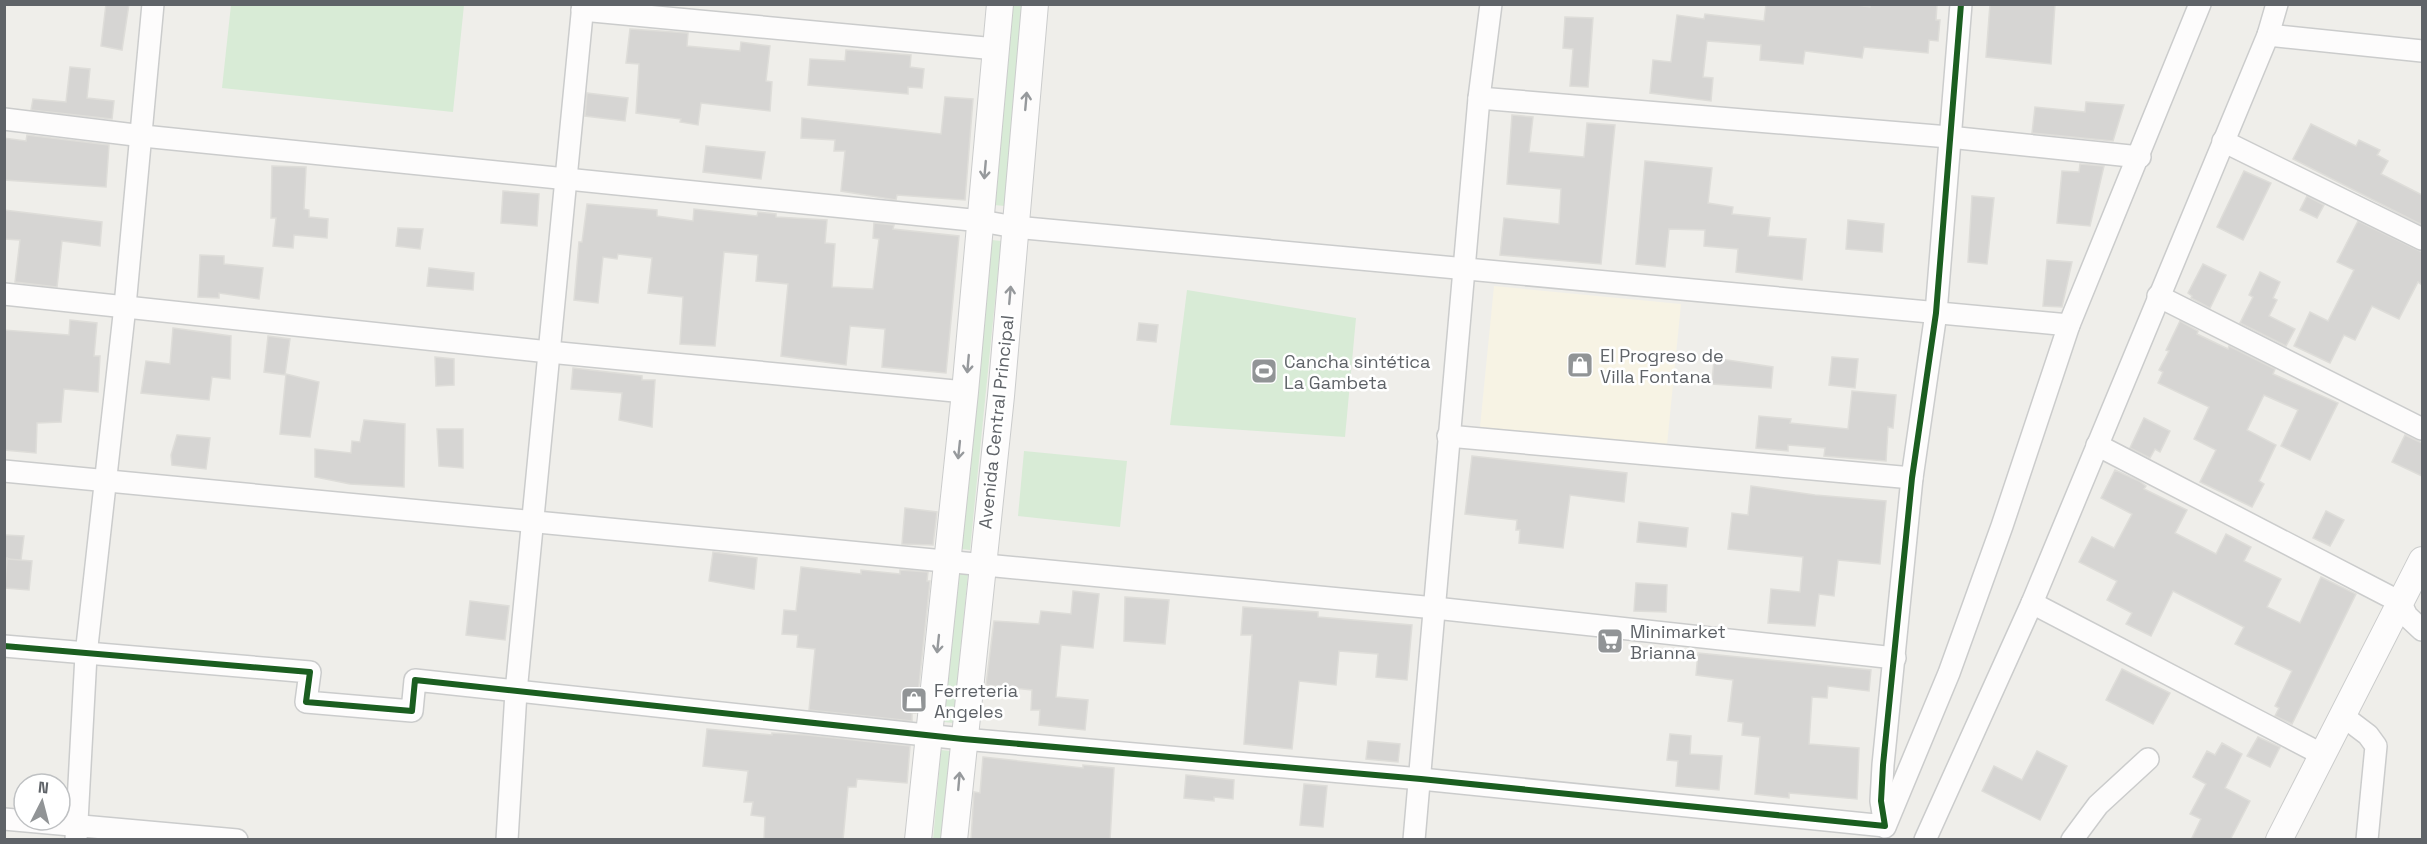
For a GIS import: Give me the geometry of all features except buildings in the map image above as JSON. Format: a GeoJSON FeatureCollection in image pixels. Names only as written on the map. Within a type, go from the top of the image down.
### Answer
{"type":"FeatureCollection","features":[{"type":"Feature","properties":{"kind":"street"},"geometry":{"type":"LineString","coordinates":[[77,832],[86,655],[107,481],[153,4]]}},
{"type":"Feature","properties":{"kind":"street","name":"Avenida Central Principal"},"geometry":{"type":"LineString","coordinates":[[918,840],[965,392],[1000,4]]}},
{"type":"Feature","properties":{"kind":"street","name":"Avenida Central Principal"},"geometry":{"type":"LineString","coordinates":[[954,840],[981,564],[1001,396],[1035,4]]}},
{"type":"Feature","properties":{"kind":"street"},"geometry":{"type":"LineString","coordinates":[[1414,840],[1463,269],[1479,98],[1491,4]]}},
{"type":"Feature","properties":{"kind":"street"},"geometry":{"type":"LineString","coordinates":[[1883,833],[1881,801],[1912,478],[1936,313],[1961,4]]}},
{"type":"Feature","properties":{"kind":"street"},"geometry":{"type":"LineString","coordinates":[[1883,833],[1949,673],[2002,526],[2069,325],[2140,157],[2200,4]]}},
{"type":"Feature","properties":{"kind":"street"},"geometry":{"type":"LineString","coordinates":[[1925,840],[2032,603],[2268,35],[2277,4]]}},
{"type":"Feature","properties":{"kind":"street"},"geometry":{"type":"LineString","coordinates":[[507,840],[516,692],[582,8],[996,49]]}},
{"type":"Feature","properties":{"kind":"street"},"geometry":{"type":"LineString","coordinates":[[2268,35],[2422,51]]}},
{"type":"Feature","properties":{"kind":"street"},"geometry":{"type":"LineString","coordinates":[[1479,98],[1949,137],[2140,157]]}},
{"type":"Feature","properties":{"kind":"street"},"geometry":{"type":"LineString","coordinates":[[4,119],[142,136],[981,220],[1016,226],[2069,325]]}},
{"type":"Feature","properties":{"kind":"street"},"geometry":{"type":"LineString","coordinates":[[2223,141],[2422,239]]}},
{"type":"Feature","properties":{"kind":"street"},"geometry":{"type":"LineString","coordinates":[[4,294],[549,352],[965,392]]}},
{"type":"Feature","properties":{"kind":"street"},"geometry":{"type":"LineString","coordinates":[[2158,296],[2422,429]]}},
{"type":"Feature","properties":{"kind":"street"},"geometry":{"type":"LineString","coordinates":[[1448,436],[1912,478]]}},
{"type":"Feature","properties":{"kind":"street"},"geometry":{"type":"LineString","coordinates":[[2097,445],[2400,602],[2407,616],[2422,630]]}},
{"type":"Feature","properties":{"kind":"street"},"geometry":{"type":"LineString","coordinates":[[4,471],[1435,608],[1895,658]]}},
{"type":"Feature","properties":{"kind":"street"},"geometry":{"type":"LineString","coordinates":[[2279,840],[2422,561]]}},
{"type":"Feature","properties":{"kind":"street"},"geometry":{"type":"LineString","coordinates":[[2032,603],[2323,755]]}},
{"type":"Feature","properties":{"kind":"street"},"geometry":{"type":"LineString","coordinates":[[4,646],[86,655],[310,672],[306,702],[412,711],[416,680],[963,739],[1421,779],[1883,833]]}},
{"type":"Feature","properties":{"kind":"street"},"geometry":{"type":"LineString","coordinates":[[2343,716],[2368,735],[2376,746],[2367,840]]}},
{"type":"Feature","properties":{"kind":"street"},"geometry":{"type":"LineString","coordinates":[[2072,840],[2098,805],[2148,759]]}},
{"type":"Feature","properties":{"kind":"street"},"geometry":{"type":"LineString","coordinates":[[4,819],[77,832],[237,840]]}},
{"type":"Feature","properties":{"kind":"shaded area","name":"El Progreso de Villa Fontana"},"geometry":{"type":"Polygon","coordinates":[[[1494,286],[1681,304],[1667,445],[1480,427],[1494,286]]]}},
{"type":"Feature","properties":{"kind":"green space"},"geometry":{"type":"Polygon","coordinates":[[[231,5],[464,5],[453,112],[222,88],[231,5]]]}},
{"type":"Feature","properties":{"kind":"green space"},"geometry":{"type":"Polygon","coordinates":[[[1013,5],[1024,5],[1005,206],[994,205],[1013,5]]]}},
{"type":"Feature","properties":{"kind":"green space"},"geometry":{"type":"Polygon","coordinates":[[[992,240],[1001,241],[970,550],[961,549],[992,240]]]}},
{"type":"Feature","properties":{"kind":"green space","name":"Cancha sintética La Gambeta"},"geometry":{"type":"Polygon","coordinates":[[[1187,290],[1356,318],[1345,437],[1170,425],[1187,290]]]}},
{"type":"Feature","properties":{"kind":"green space"},"geometry":{"type":"Polygon","coordinates":[[[1024,451],[1127,461],[1120,527],[1018,516],[1024,451]]]}},
{"type":"Feature","properties":{"kind":"green space"},"geometry":{"type":"Polygon","coordinates":[[[958,573],[968,574],[953,723],[944,722],[958,573]]]}},
{"type":"Feature","properties":{"kind":"green space"},"geometry":{"type":"Polygon","coordinates":[[[941,750],[950,751],[942,839],[933,840],[941,750]]]}},
{"type":"Feature","properties":{"kind":"cycle path"},"geometry":{"type":"LineString","coordinates":[[4,646],[310,672],[306,702],[412,711],[415,680],[963,739],[1421,779],[1885,826],[1881,801],[1883,765],[1912,478],[1936,313],[1961,4]]}},
{"type":"Feature","properties":{"kind":"place","name":"El Progreso de Villa Fontana"},"geometry":{"type":"Point","coordinates":[1580,365]}},
{"type":"Feature","properties":{"kind":"place","name":"Cancha sintética La Gambeta"},"geometry":{"type":"Point","coordinates":[1264,371]}},
{"type":"Feature","properties":{"kind":"place","name":"Minimarket Brianna"},"geometry":{"type":"Point","coordinates":[1610,641]}},
{"type":"Feature","properties":{"kind":"place","name":"Ferreteria Angeles"},"geometry":{"type":"Point","coordinates":[914,700]}}]}
